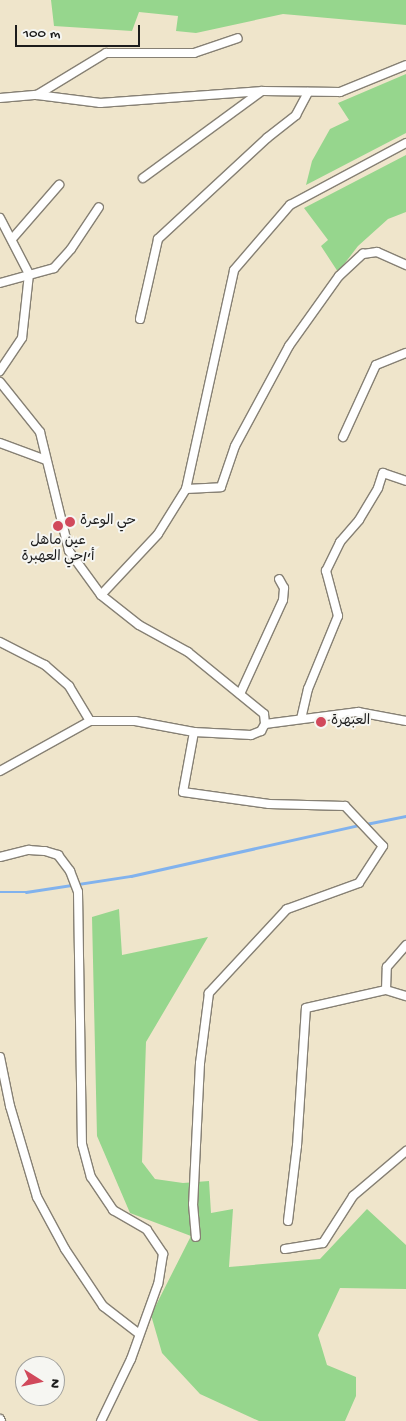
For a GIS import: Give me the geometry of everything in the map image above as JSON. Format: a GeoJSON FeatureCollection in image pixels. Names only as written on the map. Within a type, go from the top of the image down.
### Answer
{"type":"FeatureCollection","features":[{"type":"Feature","properties":{"kind":"street"},"geometry":{"type":"LineString","coordinates":[[37,95],[106,53],[194,53],[238,38]]}},
{"type":"Feature","properties":{"kind":"street"},"geometry":{"type":"LineString","coordinates":[[0,98],[37,95],[100,103],[262,91],[340,92],[406,65]]}},
{"type":"Feature","properties":{"kind":"street"},"geometry":{"type":"LineString","coordinates":[[143,178],[262,91]]}},
{"type":"Feature","properties":{"kind":"street"},"geometry":{"type":"LineString","coordinates":[[140,319],[158,240],[266,138],[296,115],[308,92]]}},
{"type":"Feature","properties":{"kind":"street"},"geometry":{"type":"LineString","coordinates":[[101,594],[158,534],[186,489],[234,270],[290,205],[406,143]]}},
{"type":"Feature","properties":{"kind":"street"},"geometry":{"type":"LineString","coordinates":[[12,240],[59,185]]}},
{"type":"Feature","properties":{"kind":"street"},"geometry":{"type":"LineString","coordinates":[[0,283],[54,268],[71,249],[99,206]]}},
{"type":"Feature","properties":{"kind":"street"},"geometry":{"type":"LineString","coordinates":[[0,218],[29,274],[22,338],[0,371]]}},
{"type":"Feature","properties":{"kind":"street"},"geometry":{"type":"LineString","coordinates":[[186,489],[221,487],[235,446],[289,346],[339,276],[363,254],[377,252],[406,265]]}},
{"type":"Feature","properties":{"kind":"street"},"geometry":{"type":"LineString","coordinates":[[343,437],[376,365],[406,353]]}},
{"type":"Feature","properties":{"kind":"street"},"geometry":{"type":"LineString","coordinates":[[0,382],[40,432],[69,551],[101,594],[139,624],[188,652],[264,714],[265,724],[261,731],[250,735],[194,732],[135,721],[90,721],[0,771]]}},
{"type":"Feature","properties":{"kind":"street"},"geometry":{"type":"LineString","coordinates":[[0,443],[46,460]]}},
{"type":"Feature","properties":{"kind":"street"},"geometry":{"type":"LineString","coordinates":[[301,719],[308,689],[338,616],[326,571],[340,542],[359,520],[383,473],[406,481]]}},
{"type":"Feature","properties":{"kind":"street"},"geometry":{"type":"LineString","coordinates":[[240,694],[283,600],[284,588],[279,579]]}},
{"type":"Feature","properties":{"kind":"street"},"geometry":{"type":"LineString","coordinates":[[0,642],[45,665],[69,686],[90,721]]}},
{"type":"Feature","properties":{"kind":"street"},"geometry":{"type":"LineString","coordinates":[[265,724],[358,712],[406,720]]}},
{"type":"Feature","properties":{"kind":"street"},"geometry":{"type":"LineString","coordinates":[[194,732],[183,792],[269,804],[345,806],[383,846],[359,882],[287,909],[209,993],[200,1063],[193,1204],[196,1236]]}},
{"type":"Feature","properties":{"kind":"street"},"geometry":{"type":"LineString","coordinates":[[0,857],[29,850],[58,855],[70,870],[78,892],[82,1144],[91,1176],[114,1210],[146,1230],[163,1254],[158,1284],[138,1333],[131,1359],[101,1421]]}},
{"type":"Feature","properties":{"kind":"street"},"geometry":{"type":"LineString","coordinates":[[386,990],[387,967],[406,945]]}},
{"type":"Feature","properties":{"kind":"street"},"geometry":{"type":"LineString","coordinates":[[288,1221],[298,1146],[306,1008],[386,990],[406,996]]}},
{"type":"Feature","properties":{"kind":"street"},"geometry":{"type":"LineString","coordinates":[[0,1057],[10,1106],[37,1197],[65,1249],[103,1306],[138,1333]]}},
{"type":"Feature","properties":{"kind":"street"},"geometry":{"type":"LineString","coordinates":[[285,1249],[323,1243],[353,1196],[406,1151]]}},
{"type":"Feature","properties":{"kind":"green space"},"geometry":{"type":"Polygon","coordinates":[[[51,0],[406,0],[406,25],[283,14],[196,33],[176,31],[178,16],[139,12],[132,31],[54,26],[51,0]]]}},
{"type":"Feature","properties":{"kind":"green space"},"geometry":{"type":"Polygon","coordinates":[[[406,74],[406,133],[306,185],[312,161],[330,129],[349,120],[338,103],[406,74]]]}},
{"type":"Feature","properties":{"kind":"green space"},"geometry":{"type":"Polygon","coordinates":[[[406,155],[406,212],[388,219],[358,246],[338,272],[321,246],[328,240],[304,208],[406,155]]]}},
{"type":"Feature","properties":{"kind":"green space"},"geometry":{"type":"Polygon","coordinates":[[[119,909],[122,955],[208,937],[146,1042],[142,1162],[155,1179],[183,1183],[209,1181],[211,1213],[233,1209],[229,1267],[320,1259],[367,1209],[406,1245],[406,1289],[340,1288],[318,1335],[327,1365],[356,1377],[356,1396],[345,1421],[259,1421],[200,1394],[162,1353],[151,1315],[191,1236],[130,1213],[97,1136],[92,917],[119,909]]]}},
{"type":"Feature","properties":{"kind":"waterway"},"geometry":{"type":"LineString","coordinates":[[366,824],[406,816]]}},
{"type":"Feature","properties":{"kind":"waterway"},"geometry":{"type":"LineString","coordinates":[[0,892],[26,892],[131,876],[360,825]]}},
{"type":"Feature","properties":{"kind":"place","name":"حي الوعرة"},"geometry":{"type":"Point","coordinates":[70,522]}},
{"type":"Feature","properties":{"kind":"place","name":"عين ماهل أ‘/حي العهبرة"},"geometry":{"type":"Point","coordinates":[58,526]}},
{"type":"Feature","properties":{"kind":"place","name":"العبهرة"},"geometry":{"type":"Point","coordinates":[321,722]}}]}
